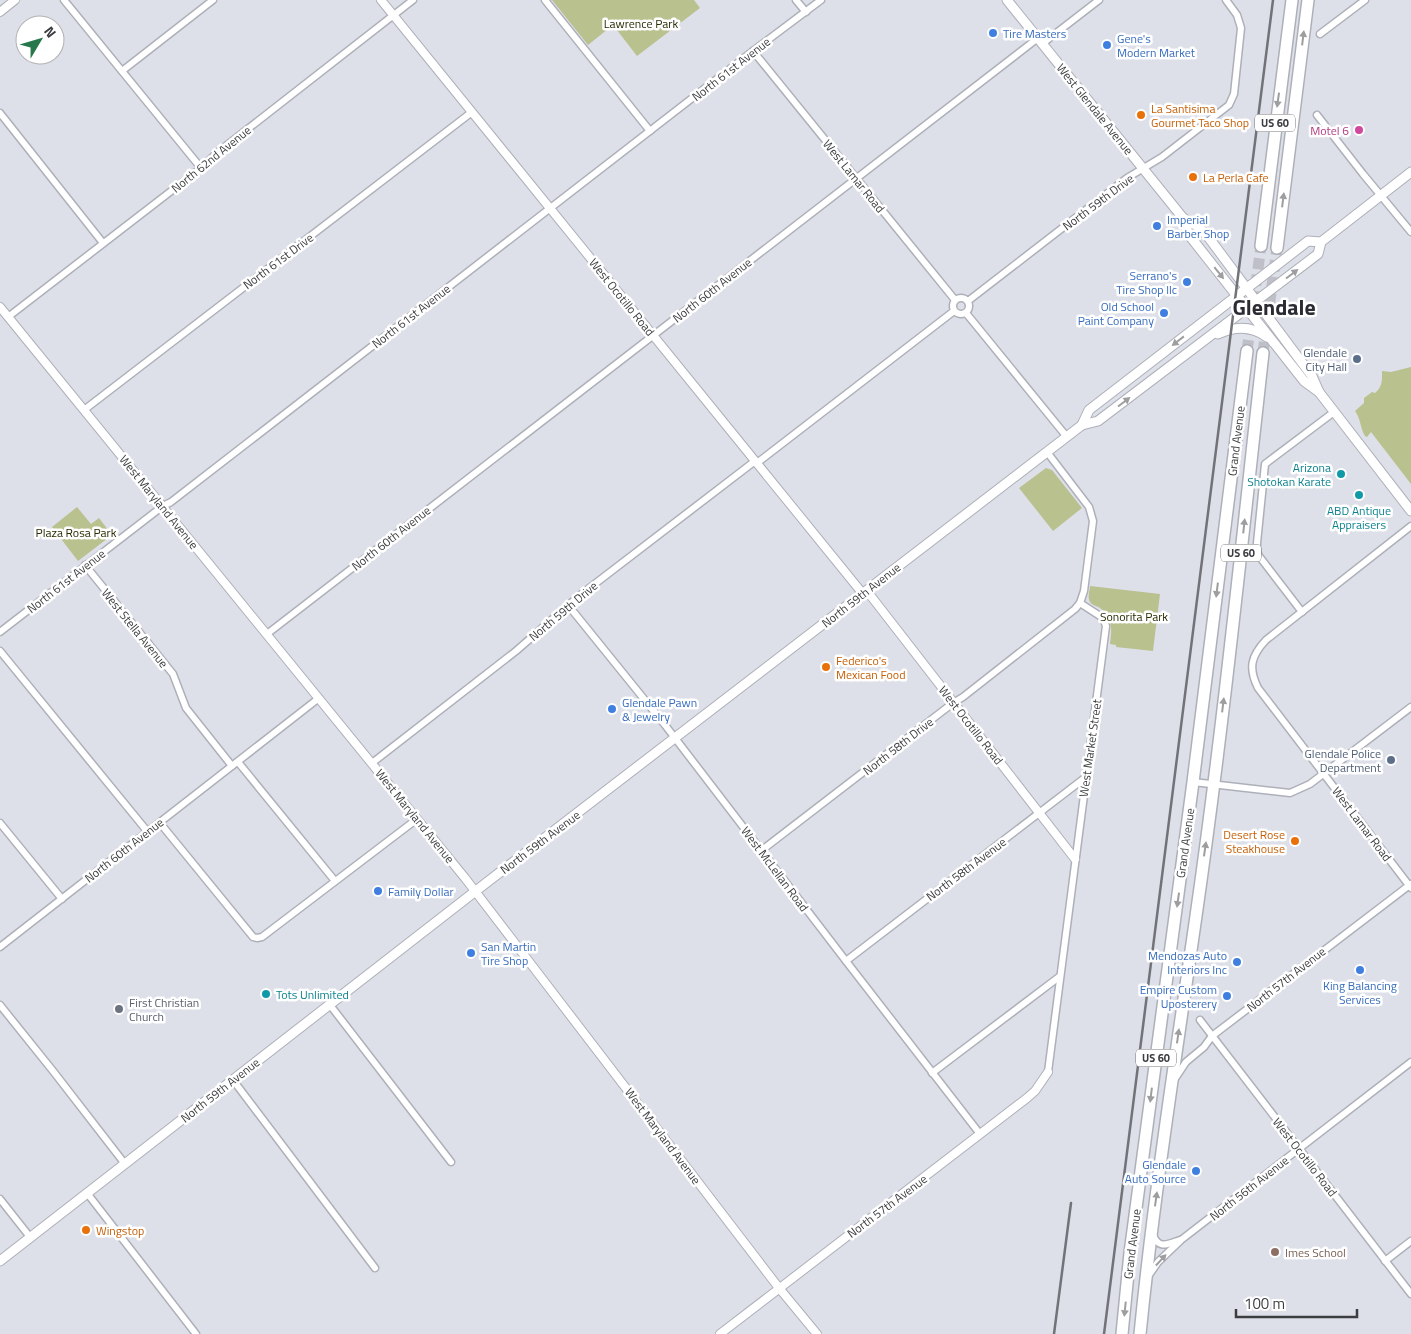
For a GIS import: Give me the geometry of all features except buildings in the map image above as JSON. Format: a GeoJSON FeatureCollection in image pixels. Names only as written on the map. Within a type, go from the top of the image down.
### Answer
{"type":"FeatureCollection","features":[{"type":"Feature","properties":{"kind":"highway","name":"US 60"},"geometry":{"type":"LineString","coordinates":[[1261,246],[1292,0]]}},
{"type":"Feature","properties":{"kind":"highway","name":"US 60"},"geometry":{"type":"LineString","coordinates":[[1277,248],[1308,0]]}},
{"type":"Feature","properties":{"kind":"highway","name":"Grand Avenue"},"geometry":{"type":"LineString","coordinates":[[1122,1334],[1130,1253],[1194,782],[1247,351]]}},
{"type":"Feature","properties":{"kind":"highway","name":"Grand Avenue"},"geometry":{"type":"LineString","coordinates":[[1140,1334],[1171,1084],[1214,785],[1264,353]]}},
{"type":"Feature","properties":{"kind":"main road","name":"West Glendale Avenue"},"geometry":{"type":"LineString","coordinates":[[1007,0],[1183,218],[1189,235],[1236,296],[1304,381],[1319,392]]}},
{"type":"Feature","properties":{"kind":"main road","name":"North 59th Avenue"},"geometry":{"type":"LineString","coordinates":[[0,1260],[1082,425],[1098,421],[1318,254],[1321,242],[1411,172]]}},
{"type":"Feature","properties":{"kind":"main road","name":"West Glendale Avenue"},"geometry":{"type":"LineString","coordinates":[[1183,218],[1200,226],[1312,376],[1319,392],[1411,511]]}},
{"type":"Feature","properties":{"kind":"main road","name":"North 59th Avenue"},"geometry":{"type":"LineString","coordinates":[[1082,425],[1089,410],[1236,296],[1308,241],[1321,242]]}},
{"type":"Feature","properties":{"kind":"main road"},"geometry":{"type":"LineString","coordinates":[[1194,348],[1225,331],[1240,328],[1256,331],[1272,340]]}},
{"type":"Feature","properties":{"kind":"street"},"geometry":{"type":"LineString","coordinates":[[0,12],[15,0]]}},
{"type":"Feature","properties":{"kind":"street"},"geometry":{"type":"LineString","coordinates":[[64,0],[201,168]]}},
{"type":"Feature","properties":{"kind":"street"},"geometry":{"type":"LineString","coordinates":[[122,71],[214,0]]}},
{"type":"Feature","properties":{"kind":"street","name":"West Ocotillo Road"},"geometry":{"type":"LineString","coordinates":[[381,0],[756,462],[865,592],[1075,859]]}},
{"type":"Feature","properties":{"kind":"street","name":"North 62nd Avenue"},"geometry":{"type":"LineString","coordinates":[[8,317],[201,168],[225,147],[413,0]]}},
{"type":"Feature","properties":{"kind":"street"},"geometry":{"type":"LineString","coordinates":[[544,0],[650,131]]}},
{"type":"Feature","properties":{"kind":"street"},"geometry":{"type":"LineString","coordinates":[[796,0],[806,12]]}},
{"type":"Feature","properties":{"kind":"street","name":"North 61st Avenue"},"geometry":{"type":"LineString","coordinates":[[0,632],[821,0]]}},
{"type":"Feature","properties":{"kind":"street","name":"North 60th Avenue"},"geometry":{"type":"LineString","coordinates":[[267,634],[856,178],[1040,41],[1099,0]]}},
{"type":"Feature","properties":{"kind":"street","name":"North 59th Drive"},"geometry":{"type":"LineString","coordinates":[[968,301],[1131,176],[1162,157],[1229,105],[1234,94],[1242,28],[1237,15],[1226,0]]}},
{"type":"Feature","properties":{"kind":"street"},"geometry":{"type":"LineString","coordinates":[[1320,34],[1365,0]]}},
{"type":"Feature","properties":{"kind":"street","name":"West Lamar Road"},"geometry":{"type":"LineString","coordinates":[[753,51],[955,300]]}},
{"type":"Feature","properties":{"kind":"street","name":"North 61st Drive"},"geometry":{"type":"LineString","coordinates":[[84,410],[472,112]]}},
{"type":"Feature","properties":{"kind":"street"},"geometry":{"type":"LineString","coordinates":[[0,114],[104,243]]}},
{"type":"Feature","properties":{"kind":"street"},"geometry":{"type":"LineString","coordinates":[[1317,116],[1411,232]]}},
{"type":"Feature","properties":{"kind":"street"},"geometry":{"type":"LineString","coordinates":[[962,298],[968,301],[970,306],[966,313],[961,315],[954,311],[953,304],[955,300],[962,298]]}},
{"type":"Feature","properties":{"kind":"street","name":"West Maryland Avenue"},"geometry":{"type":"LineString","coordinates":[[0,307],[476,892],[779,1288],[817,1334]]}},
{"type":"Feature","properties":{"kind":"street","name":"North 59th Drive"},"geometry":{"type":"LineString","coordinates":[[372,763],[516,651],[568,605],[954,311]]}},
{"type":"Feature","properties":{"kind":"street"},"geometry":{"type":"LineString","coordinates":[[966,313],[1067,437]]}},
{"type":"Feature","properties":{"kind":"street"},"geometry":{"type":"LineString","coordinates":[[1334,412],[1266,464],[1257,542],[1259,556],[1302,612],[1411,526]]}},
{"type":"Feature","properties":{"kind":"street"},"geometry":{"type":"LineString","coordinates":[[1047,452],[1089,507],[1093,521],[1084,591],[1080,604]]}},
{"type":"Feature","properties":{"kind":"street","name":"West Stella Avenue"},"geometry":{"type":"LineString","coordinates":[[85,565],[173,674],[186,708],[336,881]]}},
{"type":"Feature","properties":{"kind":"street","name":"North 58th Drive"},"geometry":{"type":"LineString","coordinates":[[762,850],[963,697],[1075,610],[1080,604]]}},
{"type":"Feature","properties":{"kind":"street","name":"West Market Street"},"geometry":{"type":"LineString","coordinates":[[1048,1072],[1106,626],[1103,618],[1080,604]]}},
{"type":"Feature","properties":{"kind":"street","name":"West McLellan Road"},"geometry":{"type":"LineString","coordinates":[[568,605],[675,738],[980,1134]]}},
{"type":"Feature","properties":{"kind":"street","name":"West Lamar Road"},"geometry":{"type":"LineString","coordinates":[[1302,612],[1266,640],[1257,650],[1252,661],[1253,674],[1258,688],[1410,886]]}},
{"type":"Feature","properties":{"kind":"street"},"geometry":{"type":"LineString","coordinates":[[0,652],[147,831]]}},
{"type":"Feature","properties":{"kind":"street","name":"North 60th Avenue"},"geometry":{"type":"LineString","coordinates":[[0,947],[319,698]]}},
{"type":"Feature","properties":{"kind":"street"},"geometry":{"type":"LineString","coordinates":[[1194,782],[1290,793],[1304,788],[1324,774],[1411,707]]}},
{"type":"Feature","properties":{"kind":"street","name":"North 58th Avenue"},"geometry":{"type":"LineString","coordinates":[[846,961],[1086,778]]}},
{"type":"Feature","properties":{"kind":"street"},"geometry":{"type":"LineString","coordinates":[[160,822],[253,937],[257,938],[262,937],[416,820]]}},
{"type":"Feature","properties":{"kind":"street"},"geometry":{"type":"LineString","coordinates":[[0,823],[62,899]]}},
{"type":"Feature","properties":{"kind":"street","name":"North 57th Avenue"},"geometry":{"type":"LineString","coordinates":[[1171,1084],[1186,1062],[1204,1048],[1212,1036],[1410,886]]}},
{"type":"Feature","properties":{"kind":"street"},"geometry":{"type":"LineString","coordinates":[[932,1073],[1059,977]]}},
{"type":"Feature","properties":{"kind":"street"},"geometry":{"type":"LineString","coordinates":[[0,1005],[125,1164]]}},
{"type":"Feature","properties":{"kind":"street"},"geometry":{"type":"LineString","coordinates":[[330,1005],[451,1162]]}},
{"type":"Feature","properties":{"kind":"street","name":"West Ocotillo Road"},"geometry":{"type":"LineString","coordinates":[[1200,1020],[1411,1294]]}},
{"type":"Feature","properties":{"kind":"street","name":"North 56th Avenue"},"geometry":{"type":"LineString","coordinates":[[1145,1282],[1158,1262],[1181,1240],[1411,1062]]}},
{"type":"Feature","properties":{"kind":"street","name":"North 57th Avenue"},"geometry":{"type":"LineString","coordinates":[[720,1334],[1035,1091],[1048,1072]]}},
{"type":"Feature","properties":{"kind":"street"},"geometry":{"type":"LineString","coordinates":[[233,1080],[375,1268]]}},
{"type":"Feature","properties":{"kind":"street"},"geometry":{"type":"LineString","coordinates":[[87,1193],[196,1334]]}},
{"type":"Feature","properties":{"kind":"street"},"geometry":{"type":"LineString","coordinates":[[0,1199],[30,1237]]}},
{"type":"Feature","properties":{"kind":"street"},"geometry":{"type":"LineString","coordinates":[[1152,1226],[1155,1240],[1161,1245],[1181,1240]]}},
{"type":"Feature","properties":{"kind":"street"},"geometry":{"type":"LineString","coordinates":[[1385,1261],[1411,1241]]}},
{"type":"Feature","properties":{"kind":"green space","name":"Lawrence Park"},"geometry":{"type":"Polygon","coordinates":[[[552,0],[694,0],[700,8],[637,56],[613,25],[588,45],[552,0]]]}},
{"type":"Feature","properties":{"kind":"green space"},"geometry":{"type":"Polygon","coordinates":[[[1411,367],[1411,484],[1371,432],[1367,437],[1365,436],[1355,411],[1364,403],[1364,398],[1372,392],[1375,393],[1379,388],[1382,383],[1382,371],[1391,372],[1411,367]]]}},
{"type":"Feature","properties":{"kind":"green space"},"geometry":{"type":"Polygon","coordinates":[[[1046,468],[1052,470],[1082,508],[1053,531],[1019,488],[1046,468]]]}},
{"type":"Feature","properties":{"kind":"green space","name":"Plaza Rosa Park"},"geometry":{"type":"Polygon","coordinates":[[[77,507],[91,524],[99,518],[112,535],[78,561],[52,527],[77,507]]]}},
{"type":"Feature","properties":{"kind":"green space","name":"Sonorita Park"},"geometry":{"type":"Polygon","coordinates":[[[1090,586],[1160,594],[1153,651],[1116,647],[1116,645],[1110,644],[1111,629],[1109,620],[1100,608],[1090,602],[1090,586]]]}},
{"type":"Feature","properties":{"kind":"tunnel"},"geometry":{"type":"LineString","coordinates":[[1247,351],[1261,246]]}},
{"type":"Feature","properties":{"kind":"tunnel"},"geometry":{"type":"LineString","coordinates":[[1263,353],[1277,248]]}},
{"type":"Feature","properties":{"kind":"railway"},"geometry":{"type":"LineString","coordinates":[[1104,1334],[1273,0]]}},
{"type":"Feature","properties":{"kind":"railway"},"geometry":{"type":"LineString","coordinates":[[1054,1334],[1071,1203]]}},
{"type":"Feature","properties":{"kind":"place","name":"Tire Masters"},"geometry":{"type":"Point","coordinates":[993,33]}},
{"type":"Feature","properties":{"kind":"place","name":"Gene's Modern Market"},"geometry":{"type":"Point","coordinates":[1107,45]}},
{"type":"Feature","properties":{"kind":"place","name":"La Santisima Gourmet Taco Shop"},"geometry":{"type":"Point","coordinates":[1141,115]}},
{"type":"Feature","properties":{"kind":"place","name":"Motel 6"},"geometry":{"type":"Point","coordinates":[1359,130]}},
{"type":"Feature","properties":{"kind":"place","name":"La Perla Cafe"},"geometry":{"type":"Point","coordinates":[1193,177]}},
{"type":"Feature","properties":{"kind":"place","name":"Imperial Barber Shop"},"geometry":{"type":"Point","coordinates":[1157,226]}},
{"type":"Feature","properties":{"kind":"place","name":"Serrano's Tire Shop llc"},"geometry":{"type":"Point","coordinates":[1187,282]}},
{"type":"Feature","properties":{"kind":"place","name":"Old School Paint Company"},"geometry":{"type":"Point","coordinates":[1164,313]}},
{"type":"Feature","properties":{"kind":"place","name":"Glendale City Hall"},"geometry":{"type":"Point","coordinates":[1357,359]}},
{"type":"Feature","properties":{"kind":"place","name":"Arizona Shotokan Karate"},"geometry":{"type":"Point","coordinates":[1341,474]}},
{"type":"Feature","properties":{"kind":"place","name":"ABD Antique Appraisers"},"geometry":{"type":"Point","coordinates":[1359,495]}},
{"type":"Feature","properties":{"kind":"place","name":"Federico's Mexican Food"},"geometry":{"type":"Point","coordinates":[826,667]}},
{"type":"Feature","properties":{"kind":"place","name":"Glendale Pawn & Jewelry"},"geometry":{"type":"Point","coordinates":[612,709]}},
{"type":"Feature","properties":{"kind":"place","name":"Glendale Police Department"},"geometry":{"type":"Point","coordinates":[1391,760]}},
{"type":"Feature","properties":{"kind":"place","name":"Desert Rose Steakhouse"},"geometry":{"type":"Point","coordinates":[1295,841]}},
{"type":"Feature","properties":{"kind":"place","name":"Family Dollar"},"geometry":{"type":"Point","coordinates":[378,891]}},
{"type":"Feature","properties":{"kind":"place","name":"San Martin Tire Shop"},"geometry":{"type":"Point","coordinates":[471,953]}},
{"type":"Feature","properties":{"kind":"place","name":"Mendozas Auto Interiors Inc"},"geometry":{"type":"Point","coordinates":[1237,962]}},
{"type":"Feature","properties":{"kind":"place","name":"King Balancing Services"},"geometry":{"type":"Point","coordinates":[1360,970]}},
{"type":"Feature","properties":{"kind":"place","name":"Tots Unlimited"},"geometry":{"type":"Point","coordinates":[266,994]}},
{"type":"Feature","properties":{"kind":"place","name":"Empire Custom Uposterery"},"geometry":{"type":"Point","coordinates":[1227,996]}},
{"type":"Feature","properties":{"kind":"place","name":"First Christian Church"},"geometry":{"type":"Point","coordinates":[119,1009]}},
{"type":"Feature","properties":{"kind":"place","name":"Glendale Auto Source"},"geometry":{"type":"Point","coordinates":[1196,1171]}},
{"type":"Feature","properties":{"kind":"place","name":"Wingstop"},"geometry":{"type":"Point","coordinates":[86,1230]}},
{"type":"Feature","properties":{"kind":"place","name":"Imes School"},"geometry":{"type":"Point","coordinates":[1275,1252]}},
{"type":"Feature","properties":{"kind":"district","name":"Glendale"},"geometry":{"type":"Point","coordinates":[1274,307]}}]}
